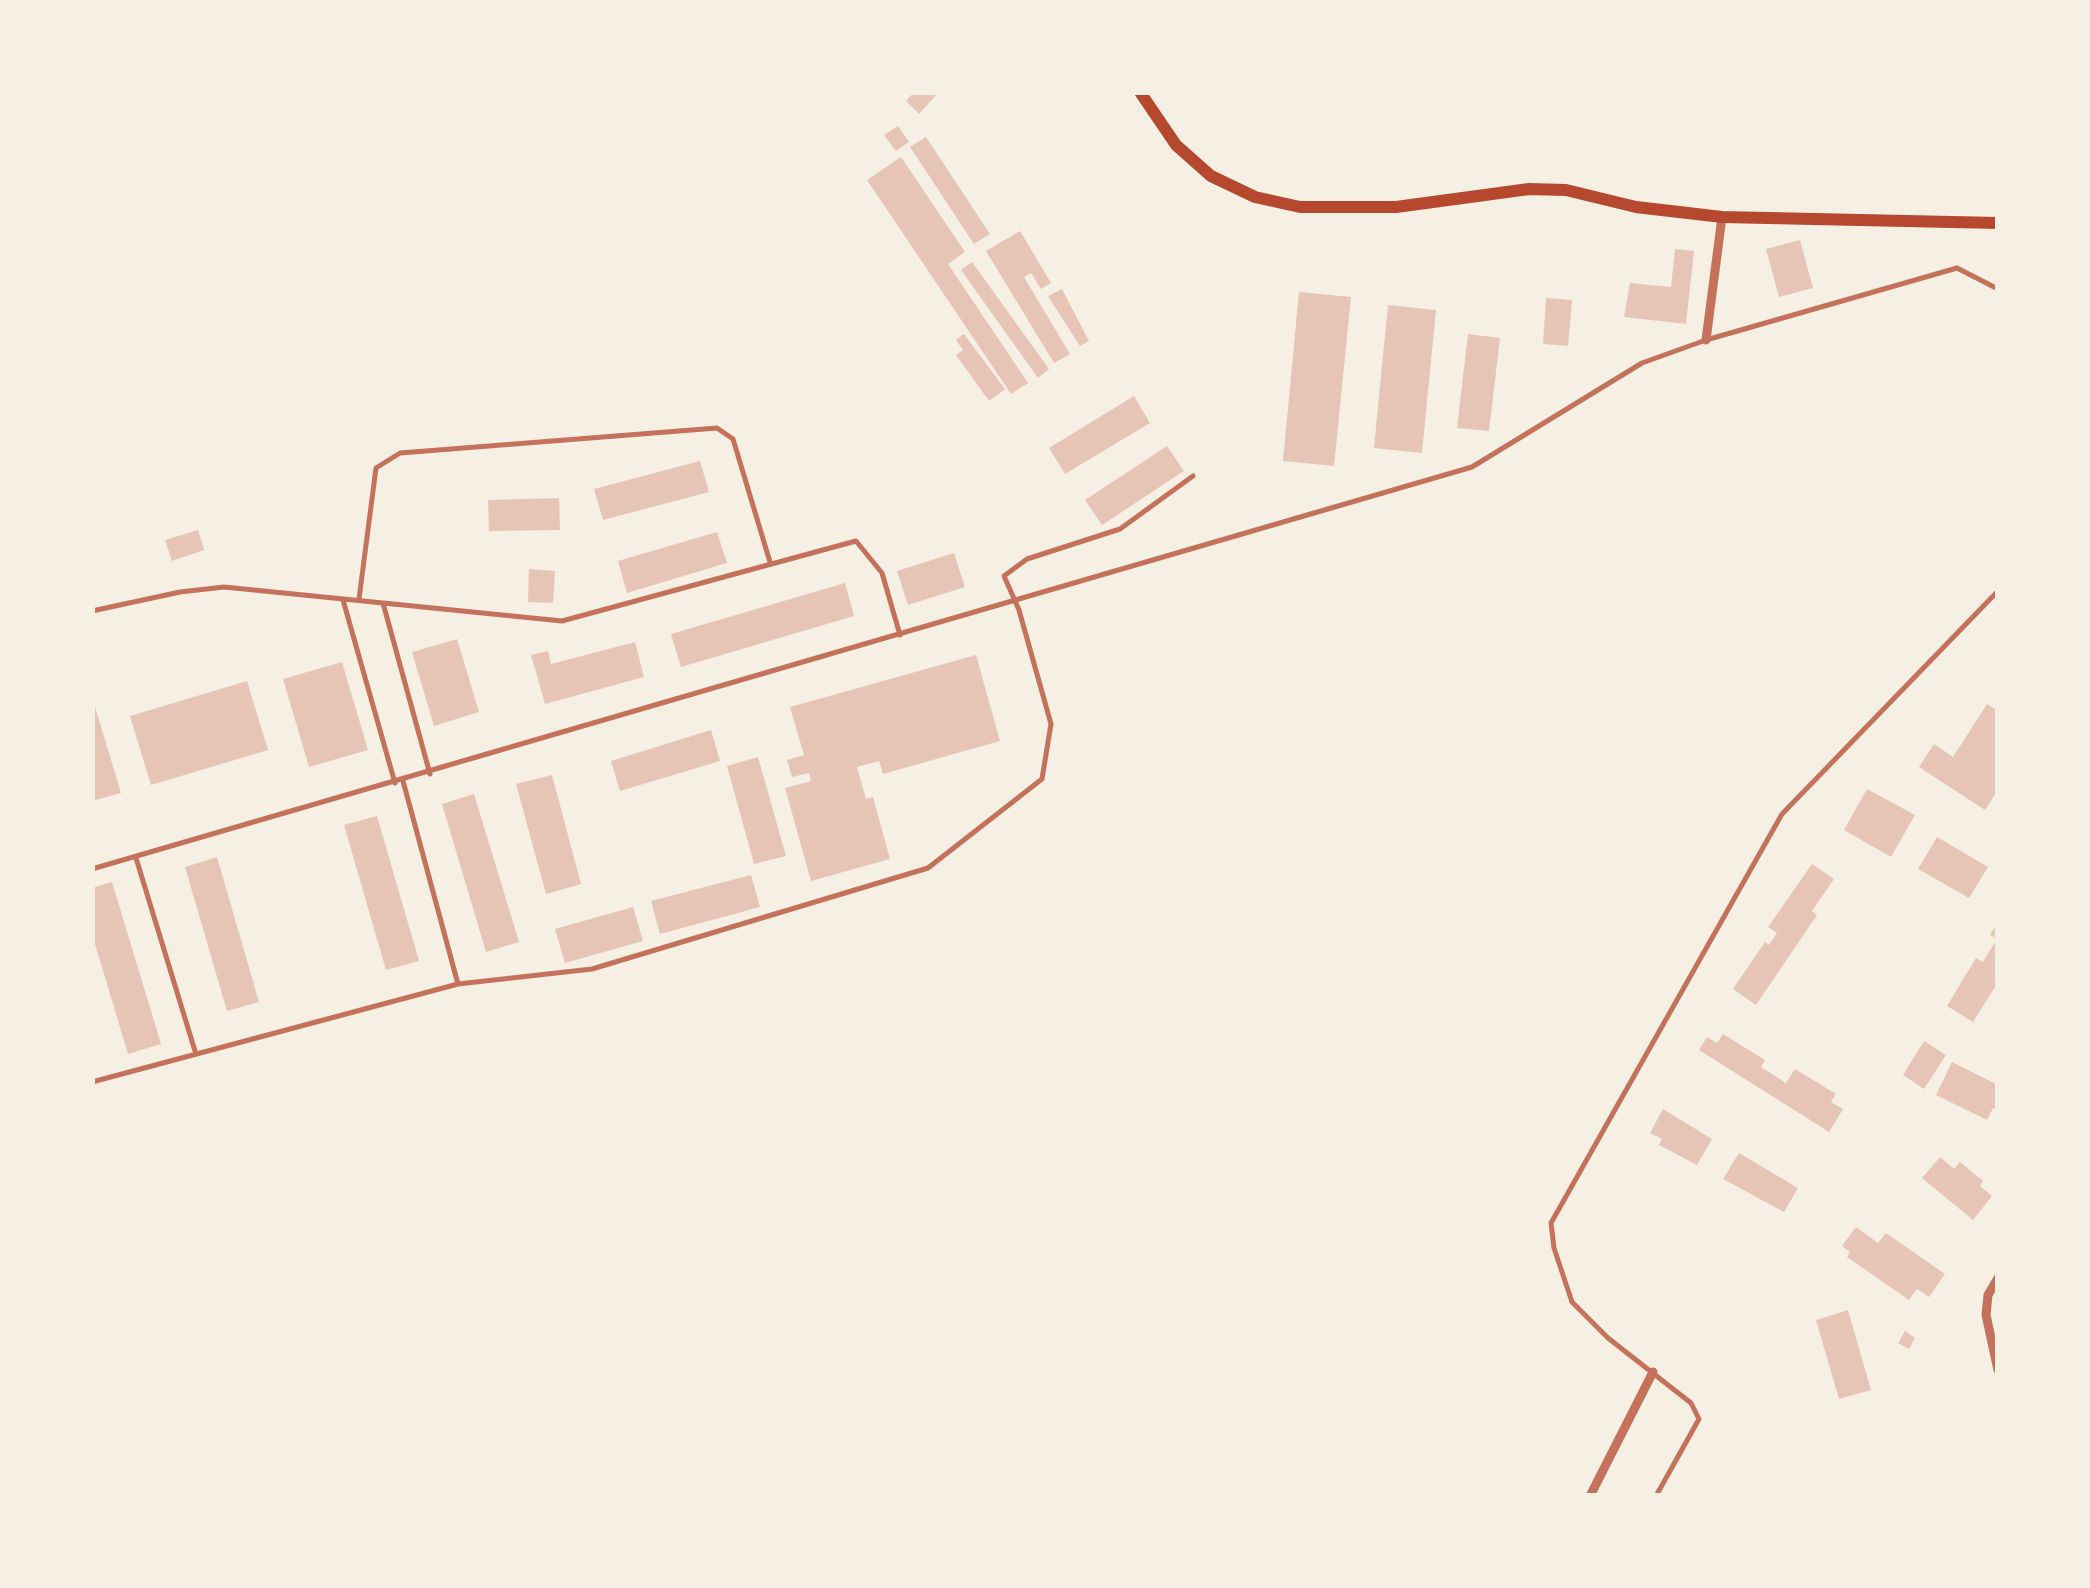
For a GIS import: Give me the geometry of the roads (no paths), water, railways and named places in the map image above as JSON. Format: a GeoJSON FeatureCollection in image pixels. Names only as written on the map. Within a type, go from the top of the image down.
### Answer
{"type":"FeatureCollection","features":[{"type":"Feature","properties":{"kind":"main road"},"geometry":{"type":"LineString","coordinates":[[1140,92],[1176,144],[1211,176],[1255,197],[1300,207],[1396,207],[1529,189],[1566,190],[1636,207],[1722,217],[1998,223]]}},
{"type":"Feature","properties":{"kind":"street"},"geometry":{"type":"LineString","coordinates":[[1706,340],[1722,217]]}},
{"type":"Feature","properties":{"kind":"street"},"geometry":{"type":"LineString","coordinates":[[1998,1278],[1988,1294],[1986,1316],[1998,1370]]}},
{"type":"Feature","properties":{"kind":"street"},"geometry":{"type":"LineString","coordinates":[[1590,1496],[1653,1372]]}},
{"type":"Feature","properties":{"kind":"lane"},"geometry":{"type":"LineString","coordinates":[[92,869],[430,774],[1472,467],[1642,363],[1706,340],[1957,268],[1998,289]]}},
{"type":"Feature","properties":{"kind":"lane"},"geometry":{"type":"LineString","coordinates":[[359,600],[376,468],[400,452],[717,428],[734,439],[770,562]]}},
{"type":"Feature","properties":{"kind":"lane"},"geometry":{"type":"LineString","coordinates":[[92,1082],[195,1051],[458,984],[592,969],[928,868],[1042,779],[1051,724],[1004,576],[1027,559],[1120,529],[1193,476]]}},
{"type":"Feature","properties":{"kind":"lane"},"geometry":{"type":"LineString","coordinates":[[92,612],[180,592],[224,588],[562,621],[612,611],[770,562],[856,541],[882,573],[900,635]]}},
{"type":"Feature","properties":{"kind":"lane"},"geometry":{"type":"LineString","coordinates":[[1656,1496],[1698,1419],[1692,1403],[1572,1302],[1554,1248],[1551,1223],[1782,814],[1998,591]]}},
{"type":"Feature","properties":{"kind":"lane"},"geometry":{"type":"LineString","coordinates":[[343,600],[458,984]]}},
{"type":"Feature","properties":{"kind":"lane"},"geometry":{"type":"LineString","coordinates":[[383,602],[430,774]]}},
{"type":"Feature","properties":{"kind":"lane"},"geometry":{"type":"LineString","coordinates":[[136,857],[195,1051]]}}]}
